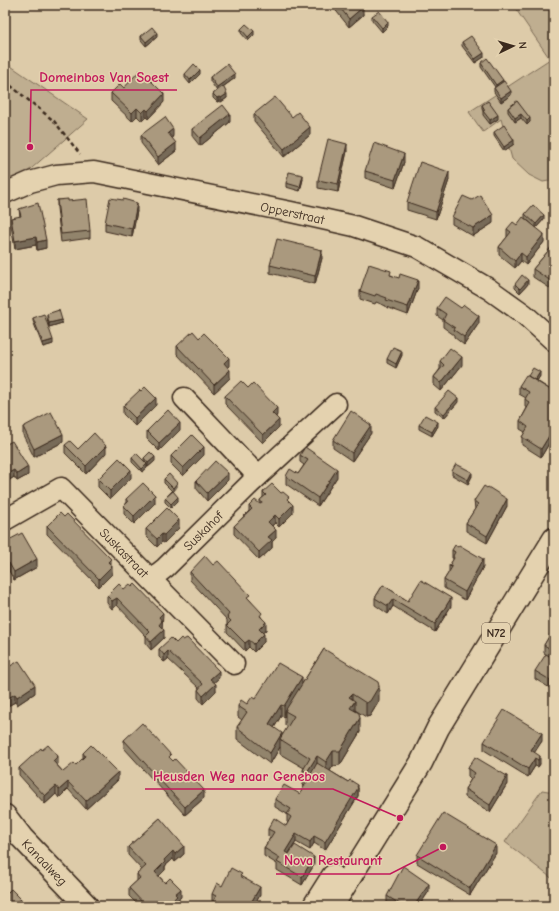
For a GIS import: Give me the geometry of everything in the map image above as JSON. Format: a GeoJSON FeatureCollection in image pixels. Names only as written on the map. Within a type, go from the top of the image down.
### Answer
{"type":"FeatureCollection","features":[{"type":"Feature","properties":{"kind":"main road","name":"N72"},"geometry":{"type":"LineString","coordinates":[[332,906],[421,763],[438,728],[554,539]]}},
{"type":"Feature","properties":{"kind":"main road","name":"N72"},"geometry":{"type":"LineString","coordinates":[[314,906],[413,755],[438,728]]}},
{"type":"Feature","properties":{"kind":"main road","name":"Kanaalweg"},"geometry":{"type":"LineString","coordinates":[[5,816],[22,838],[87,906]]}},
{"type":"Feature","properties":{"kind":"street","name":"Opperstraat"},"geometry":{"type":"LineString","coordinates":[[5,193],[30,182],[56,175],[75,172],[94,172],[354,226],[417,247],[490,289],[524,314],[554,341]]}},
{"type":"Feature","properties":{"kind":"street"},"geometry":{"type":"LineString","coordinates":[[184,398],[254,472],[253,481]]}},
{"type":"Feature","properties":{"kind":"street","name":"Suskahof"},"geometry":{"type":"LineString","coordinates":[[151,579],[336,404]]}},
{"type":"Feature","properties":{"kind":"street","name":"Suskastraat"},"geometry":{"type":"LineString","coordinates":[[5,520],[61,488],[234,664]]}},
{"type":"Feature","properties":{"kind":"path"},"geometry":{"type":"LineString","coordinates":[[5,81],[54,122],[94,172]]}},
{"type":"Feature","properties":{"kind":"shaded area"},"geometry":{"type":"Polygon","coordinates":[[[513,5],[554,5],[554,180],[543,182],[529,175],[512,159],[501,119],[483,132],[469,112],[550,59],[513,5]]]}},
{"type":"Feature","properties":{"kind":"shaded area"},"geometry":{"type":"Polygon","coordinates":[[[5,62],[88,119],[24,175],[5,185],[5,62]]]}},
{"type":"Feature","properties":{"kind":"shaded area"},"geometry":{"type":"Polygon","coordinates":[[[542,790],[554,792],[554,880],[505,842],[542,790]]]}},
{"type":"Feature","properties":{"kind":"building"},"geometry":{"type":"Polygon","coordinates":[[[338,5],[361,5],[363,7],[349,19],[338,5]]]}},
{"type":"Feature","properties":{"kind":"building"},"geometry":{"type":"Polygon","coordinates":[[[379,11],[388,22],[382,28],[372,16],[379,11]]]}},
{"type":"Feature","properties":{"kind":"building"},"geometry":{"type":"Polygon","coordinates":[[[246,24],[254,31],[248,37],[241,29],[246,24]]]}},
{"type":"Feature","properties":{"kind":"building"},"geometry":{"type":"Polygon","coordinates":[[[152,27],[157,33],[146,42],[141,36],[152,27]]]}},
{"type":"Feature","properties":{"kind":"building"},"geometry":{"type":"Polygon","coordinates":[[[471,36],[484,53],[475,59],[462,42],[471,36]]]}},
{"type":"Feature","properties":{"kind":"building"},"geometry":{"type":"Polygon","coordinates":[[[487,58],[503,80],[496,85],[481,63],[487,58]]]}},
{"type":"Feature","properties":{"kind":"building"},"geometry":{"type":"Polygon","coordinates":[[[194,64],[200,70],[190,80],[185,74],[194,64]]]}},
{"type":"Feature","properties":{"kind":"building"},"geometry":{"type":"Polygon","coordinates":[[[227,64],[235,74],[217,87],[210,77],[227,64]]]}},
{"type":"Feature","properties":{"kind":"building"},"geometry":{"type":"Polygon","coordinates":[[[140,70],[164,94],[148,111],[146,109],[142,113],[137,108],[132,113],[111,93],[120,84],[124,88],[140,70]]]}},
{"type":"Feature","properties":{"kind":"building"},"geometry":{"type":"Polygon","coordinates":[[[504,81],[511,91],[501,98],[494,88],[504,81]]]}},
{"type":"Feature","properties":{"kind":"building"},"geometry":{"type":"Polygon","coordinates":[[[223,86],[227,94],[221,98],[217,98],[213,94],[223,86]]]}},
{"type":"Feature","properties":{"kind":"building"},"geometry":{"type":"Polygon","coordinates":[[[275,97],[292,117],[298,112],[310,127],[284,149],[254,114],[275,97]]]}},
{"type":"Feature","properties":{"kind":"building"},"geometry":{"type":"Polygon","coordinates":[[[488,101],[498,115],[490,120],[483,111],[485,110],[482,105],[488,101]]]}},
{"type":"Feature","properties":{"kind":"building"},"geometry":{"type":"Polygon","coordinates":[[[517,101],[530,118],[527,121],[521,114],[515,118],[508,108],[517,101]]]}},
{"type":"Feature","properties":{"kind":"building"},"geometry":{"type":"Polygon","coordinates":[[[223,105],[230,114],[200,138],[192,129],[223,105]]]}},
{"type":"Feature","properties":{"kind":"building"},"geometry":{"type":"Polygon","coordinates":[[[165,117],[173,129],[168,133],[176,143],[158,157],[141,135],[165,117]]]}},
{"type":"Feature","properties":{"kind":"building"},"geometry":{"type":"Polygon","coordinates":[[[504,125],[514,140],[504,147],[494,132],[504,125]]]}},
{"type":"Feature","properties":{"kind":"building"},"geometry":{"type":"Polygon","coordinates":[[[328,139],[347,144],[338,184],[318,180],[328,139]]]}},
{"type":"Feature","properties":{"kind":"building"},"geometry":{"type":"Polygon","coordinates":[[[374,143],[404,154],[395,180],[365,171],[374,143]]]}},
{"type":"Feature","properties":{"kind":"building"},"geometry":{"type":"Polygon","coordinates":[[[420,162],[449,172],[436,212],[407,202],[420,162]]]}},
{"type":"Feature","properties":{"kind":"building"},"geometry":{"type":"Polygon","coordinates":[[[289,172],[303,175],[300,187],[286,183],[289,172]]]}},
{"type":"Feature","properties":{"kind":"building"},"geometry":{"type":"Polygon","coordinates":[[[480,195],[493,215],[473,228],[452,217],[463,196],[472,200],[480,195]]]}},
{"type":"Feature","properties":{"kind":"building"},"geometry":{"type":"Polygon","coordinates":[[[110,198],[123,199],[137,203],[132,229],[105,223],[110,198]]]}},
{"type":"Feature","properties":{"kind":"building"},"geometry":{"type":"Polygon","coordinates":[[[68,199],[68,201],[87,199],[90,231],[61,234],[57,200],[68,199]]]}},
{"type":"Feature","properties":{"kind":"building"},"geometry":{"type":"Polygon","coordinates":[[[38,203],[46,240],[37,242],[36,237],[15,241],[11,218],[21,216],[19,209],[38,203]]]}},
{"type":"Feature","properties":{"kind":"building"},"geometry":{"type":"Polygon","coordinates":[[[533,205],[544,215],[536,224],[525,214],[533,205]]]}},
{"type":"Feature","properties":{"kind":"building"},"geometry":{"type":"Polygon","coordinates":[[[523,217],[544,234],[526,257],[521,253],[515,261],[499,247],[511,232],[507,229],[513,222],[517,225],[523,217]]]}},
{"type":"Feature","properties":{"kind":"building"},"geometry":{"type":"Polygon","coordinates":[[[277,239],[322,250],[315,276],[270,265],[277,239]]]}},
{"type":"Feature","properties":{"kind":"building"},"geometry":{"type":"Polygon","coordinates":[[[554,244],[554,283],[533,269],[554,244]]]}},
{"type":"Feature","properties":{"kind":"building"},"geometry":{"type":"Polygon","coordinates":[[[369,264],[391,271],[390,275],[399,278],[400,274],[418,280],[408,307],[386,300],[387,298],[376,294],[375,296],[360,291],[369,264]]]}},
{"type":"Feature","properties":{"kind":"building"},"geometry":{"type":"Polygon","coordinates":[[[522,275],[528,280],[520,289],[515,284],[522,275]]]}},
{"type":"Feature","properties":{"kind":"building"},"geometry":{"type":"Polygon","coordinates":[[[445,297],[461,308],[464,305],[479,316],[464,337],[454,330],[455,328],[443,320],[446,314],[437,308],[445,297]]]}},
{"type":"Feature","properties":{"kind":"building"},"geometry":{"type":"Polygon","coordinates":[[[59,310],[62,320],[49,323],[47,314],[59,310]]]}},
{"type":"Feature","properties":{"kind":"building"},"geometry":{"type":"Polygon","coordinates":[[[44,314],[53,340],[43,343],[33,318],[44,314]]]}},
{"type":"Feature","properties":{"kind":"building"},"geometry":{"type":"Polygon","coordinates":[[[193,331],[199,338],[204,333],[229,358],[224,363],[230,370],[214,385],[177,346],[193,331]]]}},
{"type":"Feature","properties":{"kind":"building"},"geometry":{"type":"Polygon","coordinates":[[[393,347],[402,351],[396,364],[387,359],[393,347]]]}},
{"type":"Feature","properties":{"kind":"building"},"geometry":{"type":"Polygon","coordinates":[[[450,348],[462,357],[441,383],[434,377],[444,365],[440,361],[450,348]]]}},
{"type":"Feature","properties":{"kind":"building"},"geometry":{"type":"Polygon","coordinates":[[[533,368],[540,372],[535,380],[528,376],[533,368]]]}},
{"type":"Feature","properties":{"kind":"building"},"geometry":{"type":"Polygon","coordinates":[[[526,375],[554,392],[554,428],[541,449],[522,437],[528,427],[520,421],[530,403],[525,399],[529,392],[519,386],[526,375]]]}},
{"type":"Feature","properties":{"kind":"building"},"geometry":{"type":"Polygon","coordinates":[[[241,381],[248,388],[253,383],[277,408],[272,413],[279,420],[263,435],[225,396],[241,381]]]}},
{"type":"Feature","properties":{"kind":"building"},"geometry":{"type":"Polygon","coordinates":[[[145,387],[156,398],[135,418],[123,406],[145,387]]]}},
{"type":"Feature","properties":{"kind":"building"},"geometry":{"type":"Polygon","coordinates":[[[449,391],[458,398],[444,414],[435,407],[449,391]]]}},
{"type":"Feature","properties":{"kind":"building"},"geometry":{"type":"Polygon","coordinates":[[[168,410],[180,423],[159,443],[147,431],[168,410]]]}},
{"type":"Feature","properties":{"kind":"building"},"geometry":{"type":"Polygon","coordinates":[[[351,411],[371,425],[352,453],[333,440],[351,411]]]}},
{"type":"Feature","properties":{"kind":"building"},"geometry":{"type":"Polygon","coordinates":[[[51,412],[63,434],[34,449],[23,427],[51,412]]]}},
{"type":"Feature","properties":{"kind":"building"},"geometry":{"type":"Polygon","coordinates":[[[425,415],[438,422],[432,432],[419,425],[425,415]]]}},
{"type":"Feature","properties":{"kind":"building"},"geometry":{"type":"Polygon","coordinates":[[[94,433],[106,446],[86,466],[65,445],[70,441],[78,449],[94,433]]]}},
{"type":"Feature","properties":{"kind":"building"},"geometry":{"type":"Polygon","coordinates":[[[192,435],[204,447],[183,468],[171,456],[192,435]]]}},
{"type":"Feature","properties":{"kind":"building"},"geometry":{"type":"Polygon","coordinates":[[[12,441],[28,467],[17,474],[14,470],[5,475],[5,445],[12,441]]]}},
{"type":"Feature","properties":{"kind":"building"},"geometry":{"type":"Polygon","coordinates":[[[305,447],[337,469],[318,498],[286,476],[290,469],[298,474],[308,460],[300,455],[305,447]]]}},
{"type":"Feature","properties":{"kind":"building"},"geometry":{"type":"Polygon","coordinates":[[[150,452],[155,457],[148,463],[144,458],[150,452]]]}},
{"type":"Feature","properties":{"kind":"building"},"geometry":{"type":"Polygon","coordinates":[[[136,453],[147,464],[142,469],[132,458],[136,453]]]}},
{"type":"Feature","properties":{"kind":"building"},"geometry":{"type":"Polygon","coordinates":[[[119,458],[131,470],[110,491],[98,479],[119,458]]]}},
{"type":"Feature","properties":{"kind":"building"},"geometry":{"type":"Polygon","coordinates":[[[215,461],[228,473],[207,493],[196,481],[215,461]]]}},
{"type":"Feature","properties":{"kind":"building"},"geometry":{"type":"Polygon","coordinates":[[[456,464],[472,472],[468,480],[452,471],[456,464]]]}},
{"type":"Feature","properties":{"kind":"building"},"geometry":{"type":"Polygon","coordinates":[[[169,474],[177,483],[173,488],[164,479],[169,474]]]}},
{"type":"Feature","properties":{"kind":"building"},"geometry":{"type":"Polygon","coordinates":[[[143,483],[155,495],[134,516],[124,506],[128,502],[126,499],[143,483]]]}},
{"type":"Feature","properties":{"kind":"building"},"geometry":{"type":"Polygon","coordinates":[[[272,484],[281,493],[283,492],[289,497],[287,499],[293,505],[279,519],[275,515],[268,522],[276,530],[268,537],[272,540],[259,552],[234,526],[252,509],[249,506],[255,500],[260,504],[262,503],[260,500],[266,495],[263,492],[272,484]]]}},
{"type":"Feature","properties":{"kind":"building"},"geometry":{"type":"Polygon","coordinates":[[[484,486],[507,499],[487,536],[466,523],[478,504],[474,501],[484,486]]]}},
{"type":"Feature","properties":{"kind":"building"},"geometry":{"type":"Polygon","coordinates":[[[173,491],[178,497],[171,504],[165,498],[173,491]]]}},
{"type":"Feature","properties":{"kind":"building"},"geometry":{"type":"Polygon","coordinates":[[[167,508],[179,520],[164,535],[162,534],[157,539],[146,529],[167,508]]]}},
{"type":"Feature","properties":{"kind":"building"},"geometry":{"type":"Polygon","coordinates":[[[60,513],[64,517],[67,514],[111,559],[108,562],[112,566],[99,579],[47,526],[60,513]]]}},
{"type":"Feature","properties":{"kind":"building"},"geometry":{"type":"Polygon","coordinates":[[[22,533],[37,559],[14,572],[9,563],[5,565],[5,542],[22,533]]]}},
{"type":"Feature","properties":{"kind":"building"},"geometry":{"type":"Polygon","coordinates":[[[455,545],[458,547],[459,545],[483,559],[465,592],[444,580],[452,567],[449,566],[454,558],[453,556],[455,552],[452,550],[455,545]]]}},
{"type":"Feature","properties":{"kind":"building"},"geometry":{"type":"Polygon","coordinates":[[[205,556],[213,565],[218,561],[250,595],[247,597],[262,613],[260,616],[266,622],[259,629],[264,634],[254,644],[249,640],[245,643],[227,625],[231,621],[227,617],[229,614],[190,572],[205,556]]]}},
{"type":"Feature","properties":{"kind":"building"},"geometry":{"type":"Polygon","coordinates":[[[421,580],[451,598],[435,624],[393,599],[388,606],[375,598],[383,585],[408,601],[421,580]]]}},
{"type":"Feature","properties":{"kind":"building"},"geometry":{"type":"Polygon","coordinates":[[[119,584],[124,589],[130,584],[132,587],[135,584],[163,613],[159,617],[162,621],[159,625],[164,630],[151,642],[146,636],[150,632],[117,598],[112,601],[107,596],[119,584]]]}},
{"type":"Feature","properties":{"kind":"building"},"geometry":{"type":"Polygon","coordinates":[[[554,628],[554,651],[544,645],[554,628]]]}},
{"type":"Feature","properties":{"kind":"building"},"geometry":{"type":"Polygon","coordinates":[[[171,638],[176,643],[181,638],[183,640],[187,638],[219,671],[210,679],[216,684],[203,696],[198,690],[203,684],[168,651],[164,655],[159,649],[171,638]]]}},
{"type":"Feature","properties":{"kind":"building"},"geometry":{"type":"Polygon","coordinates":[[[324,649],[378,682],[379,686],[370,701],[366,703],[352,694],[349,697],[355,701],[350,708],[359,713],[360,718],[340,751],[333,751],[326,762],[317,756],[307,772],[303,770],[310,758],[280,739],[294,716],[285,711],[324,649]]]}},
{"type":"Feature","properties":{"kind":"building"},"geometry":{"type":"Polygon","coordinates":[[[546,654],[554,659],[552,665],[554,666],[554,674],[550,680],[535,671],[546,654]]]}},
{"type":"Feature","properties":{"kind":"building"},"geometry":{"type":"Polygon","coordinates":[[[19,661],[35,685],[17,697],[15,694],[6,699],[5,669],[19,661]]]}},
{"type":"Feature","properties":{"kind":"building"},"geometry":{"type":"Polygon","coordinates":[[[278,663],[302,677],[284,706],[281,705],[269,724],[282,733],[270,753],[237,727],[247,712],[238,706],[241,700],[247,704],[252,697],[255,699],[278,663]]]}},
{"type":"Feature","properties":{"kind":"building"},"geometry":{"type":"Polygon","coordinates":[[[504,710],[542,733],[531,750],[540,756],[538,760],[535,758],[528,769],[484,742],[504,710]]]}},
{"type":"Feature","properties":{"kind":"building"},"geometry":{"type":"Polygon","coordinates":[[[142,723],[171,755],[169,757],[173,761],[175,759],[204,790],[185,807],[156,776],[158,774],[154,771],[153,772],[124,740],[142,723]]]}},
{"type":"Feature","properties":{"kind":"building"},"geometry":{"type":"Polygon","coordinates":[[[48,745],[58,756],[53,761],[63,772],[74,763],[76,765],[85,756],[83,753],[91,745],[118,772],[86,801],[68,782],[59,790],[56,786],[45,796],[19,768],[41,748],[42,750],[48,745]]]}},
{"type":"Feature","properties":{"kind":"building"},"geometry":{"type":"Polygon","coordinates":[[[475,757],[507,776],[490,805],[465,789],[475,773],[468,768],[475,757]]]}},
{"type":"Feature","properties":{"kind":"building"},"geometry":{"type":"Polygon","coordinates":[[[317,763],[348,782],[350,780],[358,785],[358,788],[325,842],[314,836],[310,842],[296,834],[285,852],[289,854],[295,845],[314,857],[302,877],[277,862],[280,858],[264,848],[274,832],[268,829],[274,818],[286,826],[291,817],[287,814],[291,809],[275,799],[284,785],[300,794],[317,763]]]}},
{"type":"Feature","properties":{"kind":"building"},"geometry":{"type":"Polygon","coordinates":[[[443,813],[496,845],[470,888],[417,855],[443,813]]]}},
{"type":"Feature","properties":{"kind":"building"},"geometry":{"type":"Polygon","coordinates":[[[160,818],[184,846],[175,854],[173,851],[155,872],[165,883],[170,878],[181,889],[175,894],[177,896],[166,906],[146,906],[129,888],[140,878],[137,874],[146,866],[128,847],[160,818]]]}},
{"type":"Feature","properties":{"kind":"building"},"geometry":{"type":"Polygon","coordinates":[[[403,866],[429,884],[414,906],[403,906],[387,896],[403,866]]]}},
{"type":"Feature","properties":{"kind":"building"},"geometry":{"type":"Polygon","coordinates":[[[231,868],[242,874],[240,876],[260,887],[249,906],[211,906],[216,896],[212,894],[217,883],[222,886],[231,868]]]}},
{"type":"Feature","properties":{"kind":"building"},"geometry":{"type":"Polygon","coordinates":[[[11,889],[21,899],[13,906],[5,906],[5,891],[7,893],[11,889]]]}},
{"type":"Feature","properties":{"kind":"place","name":"Domeinbos Van Soest"},"geometry":{"type":"Point","coordinates":[30,147]}},
{"type":"Feature","properties":{"kind":"place","name":"Heusden Weg naar Genebos"},"geometry":{"type":"Point","coordinates":[400,818]}},
{"type":"Feature","properties":{"kind":"place","name":"Nova Restaurant"},"geometry":{"type":"Point","coordinates":[443,847]}}]}
